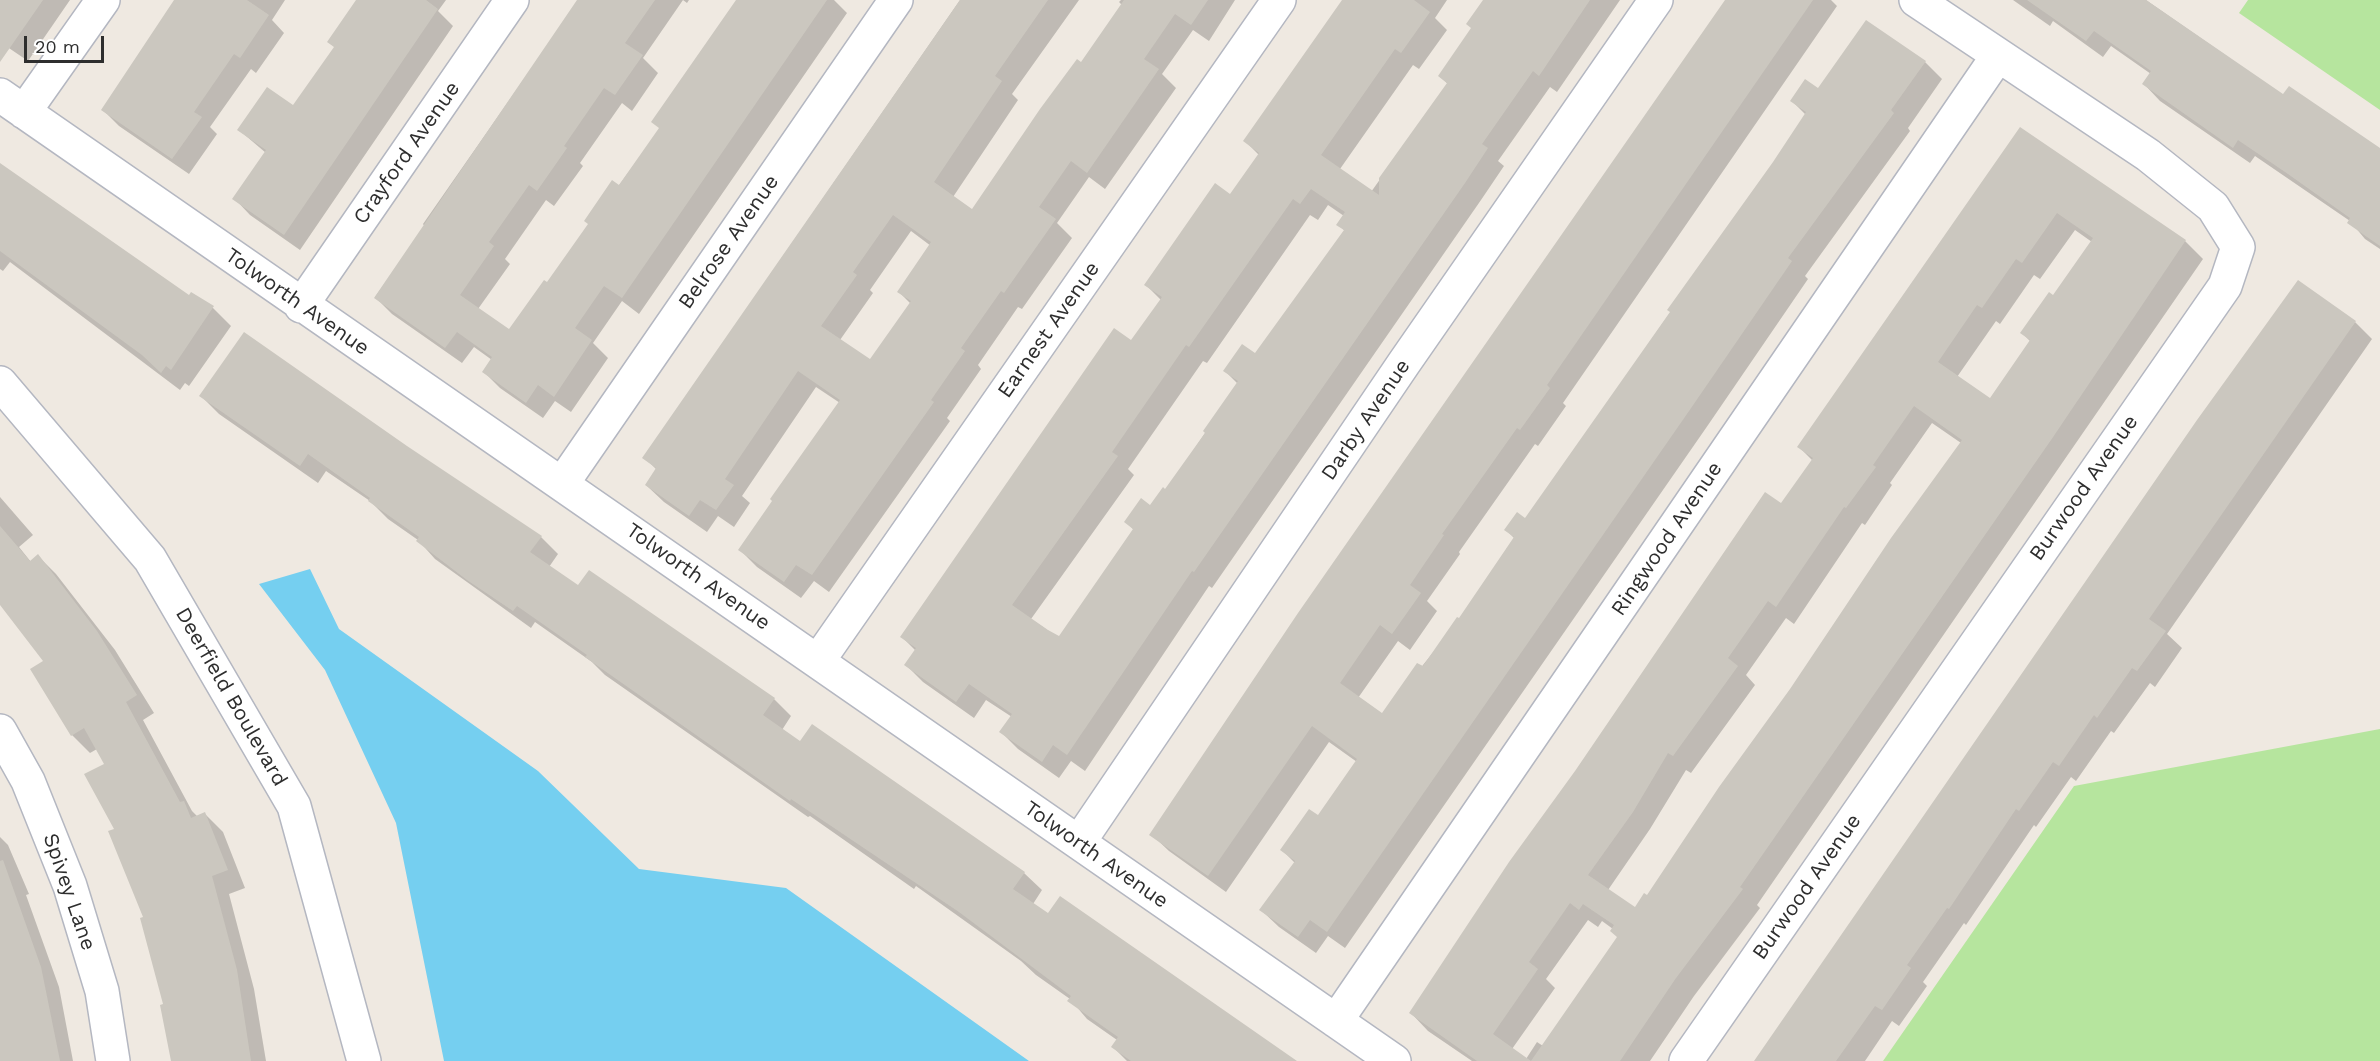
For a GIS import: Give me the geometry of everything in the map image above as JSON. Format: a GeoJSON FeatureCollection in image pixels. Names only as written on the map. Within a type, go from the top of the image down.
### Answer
{"type":"FeatureCollection","features":[{"type":"Feature","properties":{"kind":"street"},"geometry":{"type":"LineString","coordinates":[[12,103],[103,0]]}},
{"type":"Feature","properties":{"kind":"street","name":"Crayford Avenue"},"geometry":{"type":"LineString","coordinates":[[302,306],[512,0]]}},
{"type":"Feature","properties":{"kind":"street","name":"Belrose Avenue"},"geometry":{"type":"LineString","coordinates":[[562,483],[896,0]]}},
{"type":"Feature","properties":{"kind":"street","name":"Earnest Avenue"},"geometry":{"type":"LineString","coordinates":[[818,661],[1279,0]]}},
{"type":"Feature","properties":{"kind":"street","name":"Darby Avenue"},"geometry":{"type":"LineString","coordinates":[[1078,842],[1404,363],[1656,0]]}},
{"type":"Feature","properties":{"kind":"street","name":"Burwood Avenue"},"geometry":{"type":"LineString","coordinates":[[1686,1061],[2225,286],[2238,246],[2213,207],[2148,155],[1997,57],[1916,0]]}},
{"type":"Feature","properties":{"kind":"street","name":"Ringwood Avenue"},"geometry":{"type":"LineString","coordinates":[[1336,1021],[1997,57]]}},
{"type":"Feature","properties":{"kind":"street","name":"Tolworth Avenue"},"geometry":{"type":"LineString","coordinates":[[12,103],[1394,1061]]}},
{"type":"Feature","properties":{"kind":"street","name":"Deerfield Boulevard"},"geometry":{"type":"LineString","coordinates":[[0,383],[150,559],[294,806],[364,1061]]}},
{"type":"Feature","properties":{"kind":"street","name":"Spivey Lane"},"geometry":{"type":"LineString","coordinates":[[0,731],[28,781],[70,886],[102,991],[113,1061]]}},
{"type":"Feature","properties":{"kind":"green space"},"geometry":{"type":"Polygon","coordinates":[[[2248,0],[2380,0],[2380,110],[2239,13],[2248,0]]]}},
{"type":"Feature","properties":{"kind":"green space"},"geometry":{"type":"Polygon","coordinates":[[[2380,729],[2380,1061],[1883,1061],[2074,786],[2380,729]]]}},
{"type":"Feature","properties":{"kind":"water"},"geometry":{"type":"Polygon","coordinates":[[[310,569],[339,629],[538,771],[639,869],[786,888],[1029,1061],[444,1061],[396,823],[325,670],[259,584],[310,569]]]}},
{"type":"Feature","properties":{"kind":"building"},"geometry":{"type":"Polygon","coordinates":[[[0,0],[43,0],[0,62],[0,0]]]}},
{"type":"Feature","properties":{"kind":"building"},"geometry":{"type":"Polygon","coordinates":[[[174,0],[247,0],[269,15],[240,58],[234,54],[194,112],[202,117],[172,159],[101,110],[174,0]]]}},
{"type":"Feature","properties":{"kind":"building"},"geometry":{"type":"Polygon","coordinates":[[[356,0],[426,0],[438,9],[284,235],[232,199],[266,150],[237,130],[267,87],[293,105],[334,47],[327,42],[356,0]]]}},
{"type":"Feature","properties":{"kind":"building"},"geometry":{"type":"Polygon","coordinates":[[[577,0],[655,0],[625,43],[643,55],[615,95],[604,88],[564,146],[567,148],[537,191],[529,185],[489,242],[494,246],[460,295],[509,329],[544,280],[547,282],[588,224],[584,221],[612,180],[619,185],[659,128],[651,122],[736,0],[827,0],[622,298],[604,286],[575,328],[592,340],[554,397],[538,385],[526,403],[482,372],[492,357],[457,332],[445,348],[374,298],[577,0]]]}},
{"type":"Feature","properties":{"kind":"building"},"geometry":{"type":"Polygon","coordinates":[[[960,0],[1048,0],[995,76],[1002,81],[934,182],[972,209],[1040,109],[1077,59],[1081,62],[1124,0],[1208,0],[1191,25],[1175,14],[1144,59],[1159,69],[1087,173],[1071,161],[1039,207],[1056,219],[1004,293],[1001,291],[961,348],[965,351],[931,400],[934,402],[812,575],[796,565],[784,582],[738,550],[772,501],[770,499],[840,400],[798,371],[725,479],[734,485],[716,510],[700,500],[689,516],[645,485],[656,468],[642,458],[960,0]],[[893,215],[853,272],[857,275],[821,326],[870,359],[911,301],[897,292],[931,242],[893,215]]]}},
{"type":"Feature","properties":{"kind":"building"},"geometry":{"type":"Polygon","coordinates":[[[1342,0],[1414,0],[1430,12],[1401,53],[1395,49],[1321,155],[1379,195],[1379,178],[1447,83],[1438,76],[1471,28],[1466,24],[1483,0],[1590,0],[1539,76],[1533,71],[1482,144],[1488,148],[1465,183],[1194,572],[1192,571],[1067,755],[1053,745],[1042,762],[999,732],[1012,714],[969,684],[956,702],[904,665],[916,648],[900,637],[1114,328],[1131,340],[1162,297],[1144,285],[1215,183],[1230,194],[1259,153],[1243,141],[1342,0]],[[1311,189],[1300,204],[1293,199],[1189,347],[1186,345],[1112,452],[1118,456],[1012,605],[1059,636],[1133,529],[1124,522],[1141,498],[1150,505],[1163,487],[1165,489],[1238,381],[1223,371],[1242,344],[1255,353],[1344,230],[1336,225],[1345,212],[1311,189]]]}},
{"type":"Feature","properties":{"kind":"building"},"geometry":{"type":"Polygon","coordinates":[[[1725,0],[1813,0],[1547,385],[1550,388],[1520,430],[1517,428],[1442,534],[1444,535],[1410,585],[1421,593],[1392,634],[1380,625],[1340,683],[1382,713],[1417,663],[1423,666],[1457,617],[1459,618],[1514,537],[1504,530],[1517,512],[1525,518],[1670,312],[1667,310],[1773,162],[1806,112],[1790,101],[1805,79],[1818,88],[1866,20],[1926,61],[1891,110],[1894,113],[1788,258],[1792,261],[1327,932],[1310,920],[1298,937],[1259,910],[1295,861],[1280,850],[1309,809],[1318,815],[1357,759],[1312,726],[1208,876],[1149,835],[1298,613],[1725,0]]]}},
{"type":"Feature","properties":{"kind":"building"},"geometry":{"type":"Polygon","coordinates":[[[2027,0],[2146,0],[2283,94],[2289,86],[2380,148],[2380,246],[2347,223],[2350,218],[2288,174],[2238,140],[2233,148],[2142,84],[2151,71],[2094,31],[2086,41],[2027,0]]]}},
{"type":"Feature","properties":{"kind":"building"},"geometry":{"type":"Polygon","coordinates":[[[2020,127],[2186,240],[2051,440],[1740,887],[1743,889],[1676,978],[1620,1061],[1531,1061],[1477,1061],[1409,1013],[1509,862],[1575,771],[1765,492],[1781,503],[1813,458],[1797,447],[2020,127]],[[2057,213],[2022,263],[2016,259],[1982,308],[1977,305],[1938,362],[1990,398],[2030,340],[2020,333],[2049,292],[2053,295],[2093,238],[2057,213]],[[1914,406],[1873,465],[1876,467],[1846,508],[1844,507],[1776,607],[1768,601],[1728,658],[1738,666],[1673,756],[1668,753],[1633,812],[1588,875],[1635,907],[1644,893],[1647,895],[1719,787],[1790,689],[1891,538],[1962,440],[1914,406]],[[1570,903],[1529,962],[1538,969],[1493,1034],[1531,1061],[1617,937],[1610,931],[1614,925],[1583,904],[1579,910],[1570,903]]]}},
{"type":"Feature","properties":{"kind":"building"},"geometry":{"type":"Polygon","coordinates":[[[0,163],[189,295],[191,292],[214,306],[171,370],[166,366],[161,373],[142,355],[0,251],[0,163]]]}},
{"type":"Feature","properties":{"kind":"building"},"geometry":{"type":"Polygon","coordinates":[[[2298,280],[2356,321],[2149,619],[2166,631],[2137,671],[2132,668],[2097,718],[2094,715],[2059,766],[2053,762],[2019,811],[2016,809],[1949,909],[1947,908],[1907,965],[1911,968],[1882,1010],[1875,1006],[1836,1061],[1754,1061],[2197,420],[2298,280]]]}},
{"type":"Feature","properties":{"kind":"building"},"geometry":{"type":"Polygon","coordinates":[[[244,332],[407,446],[542,536],[530,552],[578,585],[589,570],[775,698],[763,715],[800,741],[812,724],[1025,872],[1013,889],[1048,913],[1060,896],[1297,1061],[1131,1061],[1111,1047],[1118,1037],[1067,1001],[1071,996],[959,912],[791,799],[790,801],[585,657],[587,655],[517,606],[513,611],[467,580],[416,541],[419,537],[368,501],[370,498],[308,454],[300,466],[199,396],[244,332]]]}},
{"type":"Feature","properties":{"kind":"building"},"geometry":{"type":"Polygon","coordinates":[[[0,526],[30,561],[38,554],[97,631],[137,695],[126,702],[180,802],[184,801],[191,818],[205,812],[228,870],[212,876],[237,970],[251,1061],[171,1061],[160,1005],[163,1004],[140,918],[143,917],[108,831],[114,829],[84,774],[104,764],[84,728],[71,736],[30,669],[43,661],[0,605],[0,526]]]}},
{"type":"Feature","properties":{"kind":"building"},"geometry":{"type":"Polygon","coordinates":[[[3,860],[41,967],[60,1061],[0,1061],[0,861],[3,860]]]}}]}
